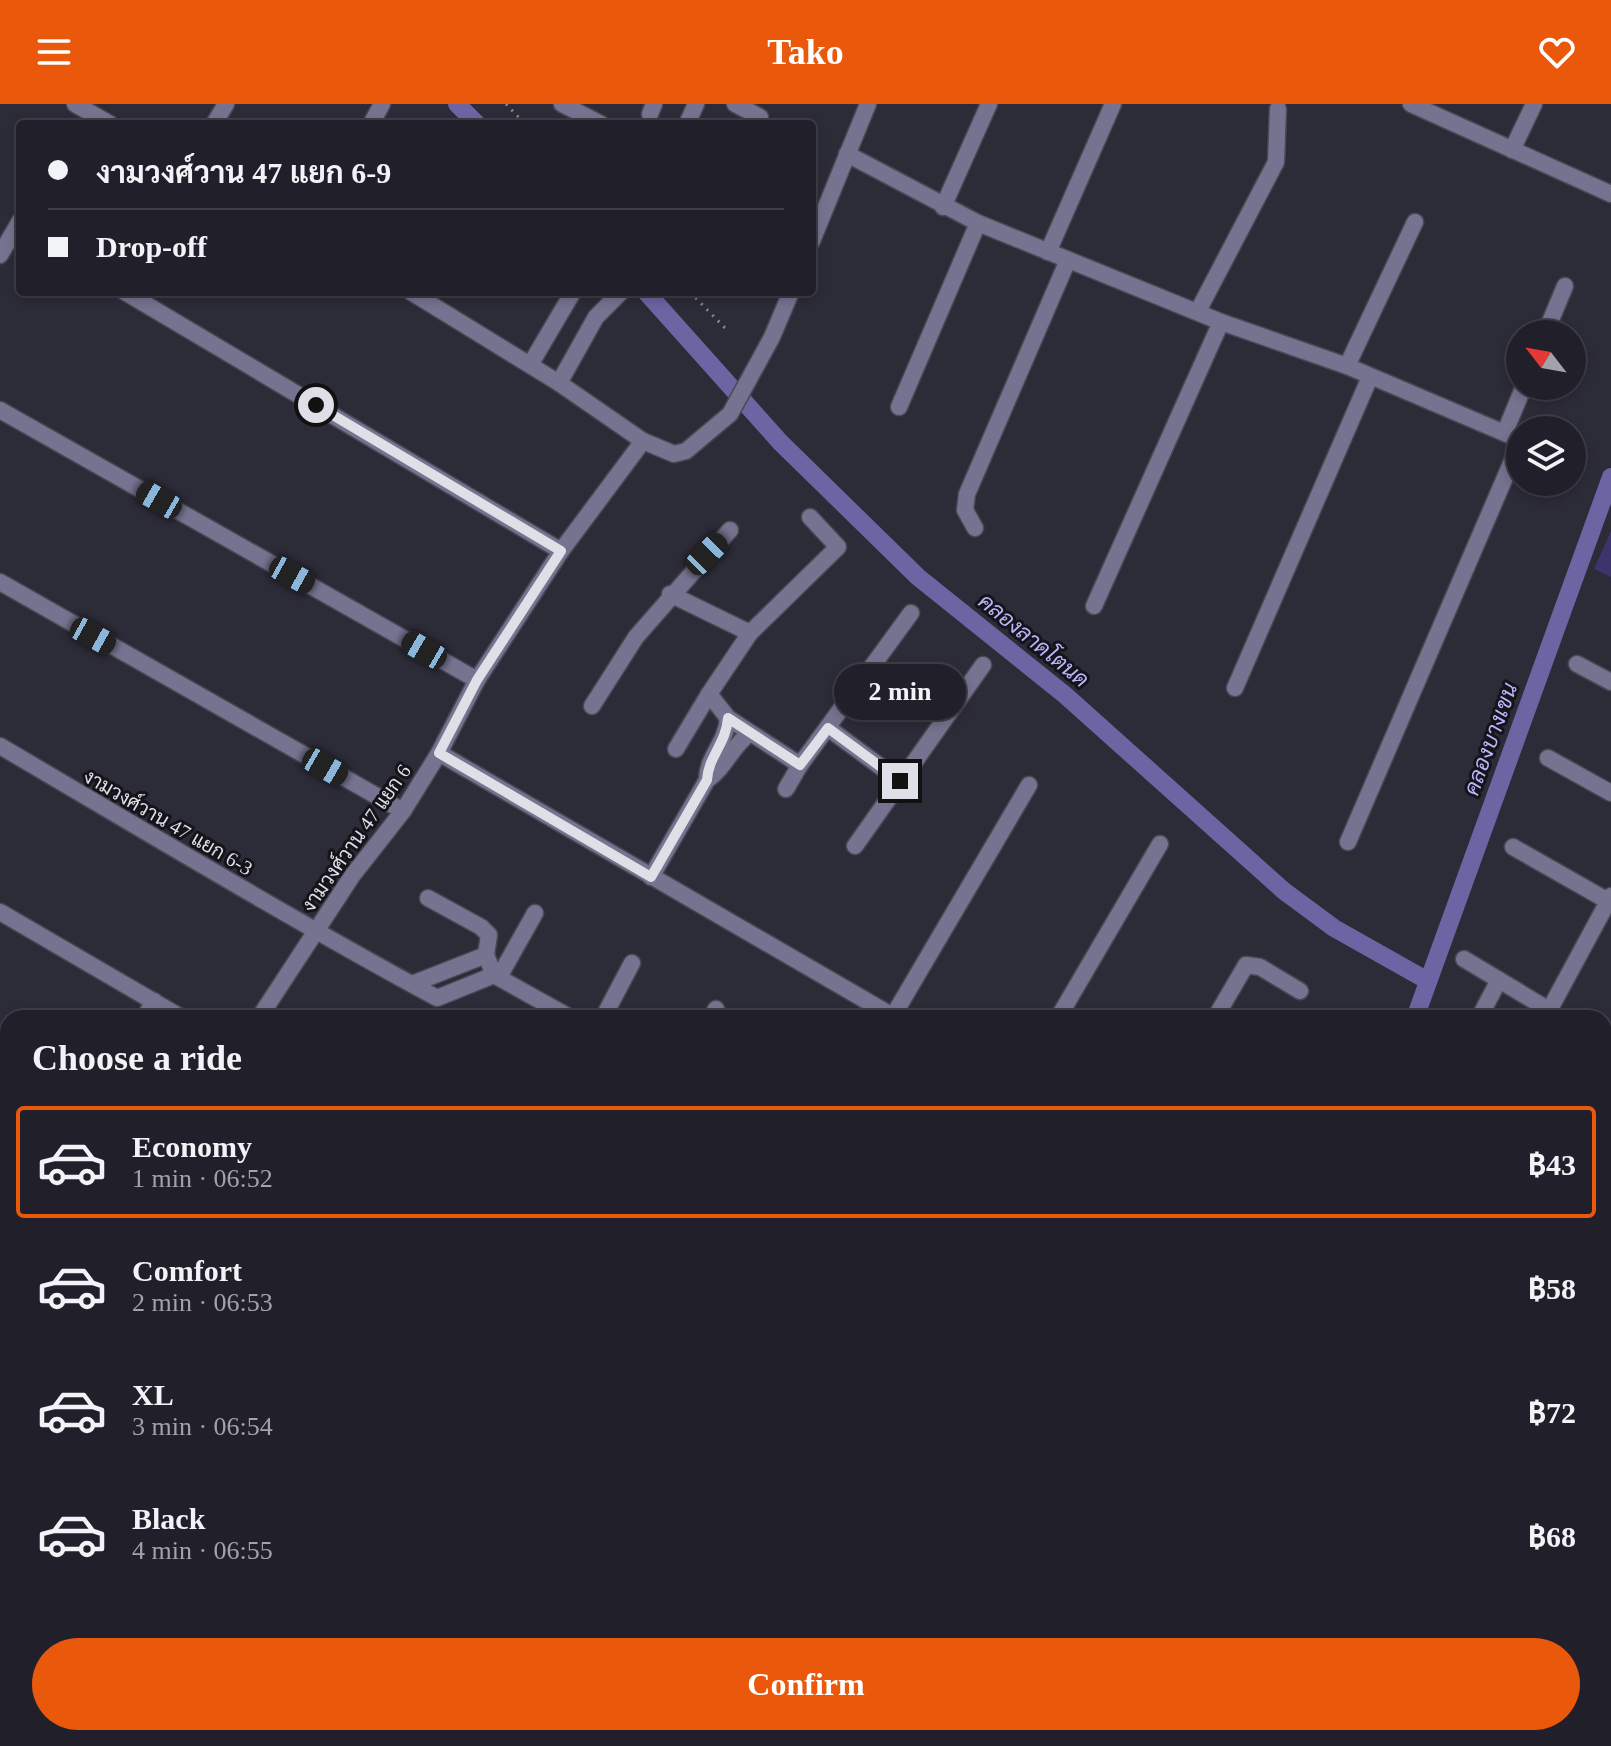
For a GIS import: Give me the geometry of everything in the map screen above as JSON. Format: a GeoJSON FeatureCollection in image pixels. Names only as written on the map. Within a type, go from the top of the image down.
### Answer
{"type":"FeatureCollection","features":[{"type":"Feature","properties":{"kind":"street"},"geometry":{"type":"LineString","coordinates":[[562,104],[593,120]]}},
{"type":"Feature","properties":{"kind":"street"},"geometry":{"type":"LineString","coordinates":[[735,104],[760,117]]}},
{"type":"Feature","properties":{"kind":"street"},"geometry":{"type":"LineString","coordinates":[[816,231],[868,104]]}},
{"type":"Feature","properties":{"kind":"street"},"geometry":{"type":"LineString","coordinates":[[943,207],[989,104]]}},
{"type":"Feature","properties":{"kind":"street"},"geometry":{"type":"LineString","coordinates":[[1048,252],[1113,104]]}},
{"type":"Feature","properties":{"kind":"street"},"geometry":{"type":"LineString","coordinates":[[1411,104],[1611,194]]}},
{"type":"Feature","properties":{"kind":"street"},"geometry":{"type":"LineString","coordinates":[[1512,150],[1534,104]]}},
{"type":"Feature","properties":{"kind":"street"},"geometry":{"type":"LineString","coordinates":[[1198,311],[1276,162],[1278,109]]}},
{"type":"Feature","properties":{"kind":"street"},"geometry":{"type":"LineString","coordinates":[[81,110],[102,120]]}},
{"type":"Feature","properties":{"kind":"street"},"geometry":{"type":"LineString","coordinates":[[847,154],[978,223],[1221,322],[1347,366],[1516,438],[1516,452],[1348,842]]}},
{"type":"Feature","properties":{"kind":"street"},"geometry":{"type":"LineString","coordinates":[[1347,366],[1415,222]]}},
{"type":"Feature","properties":{"kind":"street"},"geometry":{"type":"LineString","coordinates":[[899,407],[978,223]]}},
{"type":"Feature","properties":{"kind":"street"},"geometry":{"type":"LineString","coordinates":[[0,255],[16,231]]}},
{"type":"Feature","properties":{"kind":"street"},"geometry":{"type":"LineString","coordinates":[[975,528],[965,510],[967,494],[1068,260]]}},
{"type":"Feature","properties":{"kind":"street"},"geometry":{"type":"LineString","coordinates":[[1551,320],[1565,286]]}},
{"type":"Feature","properties":{"kind":"street"},"geometry":{"type":"LineString","coordinates":[[132,296],[561,551]]}},
{"type":"Feature","properties":{"kind":"street"},"geometry":{"type":"LineString","coordinates":[[421,296],[559,383],[643,441],[674,454],[686,451],[730,414],[772,337],[789,296]]}},
{"type":"Feature","properties":{"kind":"street"},"geometry":{"type":"LineString","coordinates":[[530,365],[571,296]]}},
{"type":"Feature","properties":{"kind":"street"},"geometry":{"type":"LineString","coordinates":[[559,383],[596,317],[617,296]]}},
{"type":"Feature","properties":{"kind":"street"},"geometry":{"type":"LineString","coordinates":[[1094,606],[1221,322]]}},
{"type":"Feature","properties":{"kind":"street"},"geometry":{"type":"LineString","coordinates":[[1235,688],[1370,377]]}},
{"type":"Feature","properties":{"kind":"street"},"geometry":{"type":"LineString","coordinates":[[1505,432],[1518,400]]}},
{"type":"Feature","properties":{"kind":"street"},"geometry":{"type":"LineString","coordinates":[[0,410],[477,680]]}},
{"type":"Feature","properties":{"kind":"street","name":"งามวงศ์วาน 47 แยก 6"},"geometry":{"type":"LineString","coordinates":[[264,1010],[352,876],[403,811],[439,753],[477,680],[561,551],[643,441]]}},
{"type":"Feature","properties":{"kind":"street"},"geometry":{"type":"LineString","coordinates":[[676,749],[750,633],[838,547],[810,517]]}},
{"type":"Feature","properties":{"kind":"street"},"geometry":{"type":"LineString","coordinates":[[592,706],[636,637],[670,594],[730,530]]}},
{"type":"Feature","properties":{"kind":"street"},"geometry":{"type":"LineString","coordinates":[[0,582],[403,811]]}},
{"type":"Feature","properties":{"kind":"street"},"geometry":{"type":"LineString","coordinates":[[670,594],[750,633]]}},
{"type":"Feature","properties":{"kind":"street"},"geometry":{"type":"LineString","coordinates":[[786,789],[800,765],[911,613]]}},
{"type":"Feature","properties":{"kind":"street"},"geometry":{"type":"LineString","coordinates":[[1577,664],[1611,682]]}},
{"type":"Feature","properties":{"kind":"street"},"geometry":{"type":"LineString","coordinates":[[855,846],[983,665]]}},
{"type":"Feature","properties":{"kind":"street"},"geometry":{"type":"LineString","coordinates":[[709,694],[728,718],[800,765]]}},
{"type":"Feature","properties":{"kind":"street"},"geometry":{"type":"LineString","coordinates":[[707,780],[707,767],[726,737],[728,718]]}},
{"type":"Feature","properties":{"kind":"street"},"geometry":{"type":"LineString","coordinates":[[828,728],[900,781]]}},
{"type":"Feature","properties":{"kind":"street"},"geometry":{"type":"LineString","coordinates":[[651,877],[707,780],[718,773],[738,742],[750,733]]}},
{"type":"Feature","properties":{"kind":"street","name":"งามวงศ์วาน 47 แยก 6-3"},"geometry":{"type":"LineString","coordinates":[[0,746],[316,931],[437,998],[497,976]]}},
{"type":"Feature","properties":{"kind":"street"},"geometry":{"type":"LineString","coordinates":[[439,753],[883,1010]]}},
{"type":"Feature","properties":{"kind":"street"},"geometry":{"type":"LineString","coordinates":[[1548,758],[1611,793]]}},
{"type":"Feature","properties":{"kind":"street"},"geometry":{"type":"LineString","coordinates":[[899,1010],[1029,785]]}},
{"type":"Feature","properties":{"kind":"street"},"geometry":{"type":"LineString","coordinates":[[1063,1010],[1160,844]]}},
{"type":"Feature","properties":{"kind":"street"},"geometry":{"type":"LineString","coordinates":[[1513,847],[1610,899],[1549,1010]]}},
{"type":"Feature","properties":{"kind":"street"},"geometry":{"type":"LineString","coordinates":[[428,898],[481,927],[489,935],[486,955],[497,976],[557,1010]]}},
{"type":"Feature","properties":{"kind":"street"},"geometry":{"type":"LineString","coordinates":[[0,912],[169,1010]]}},
{"type":"Feature","properties":{"kind":"street"},"geometry":{"type":"LineString","coordinates":[[497,976],[535,913]]}},
{"type":"Feature","properties":{"kind":"street"},"geometry":{"type":"LineString","coordinates":[[412,984],[486,955]]}},
{"type":"Feature","properties":{"kind":"street"},"geometry":{"type":"LineString","coordinates":[[1464,959],[1541,1010]]}},
{"type":"Feature","properties":{"kind":"street"},"geometry":{"type":"LineString","coordinates":[[607,1010],[632,963]]}},
{"type":"Feature","properties":{"kind":"street"},"geometry":{"type":"LineString","coordinates":[[1220,1010],[1246,965],[1260,967],[1300,991]]}},
{"type":"Feature","properties":{"kind":"street"},"geometry":{"type":"LineString","coordinates":[[1483,1010],[1499,980]]}},
{"type":"Feature","properties":{"kind":"street"},"geometry":{"type":"LineString","coordinates":[[149,1010],[154,1001]]}},
{"type":"Feature","properties":{"kind":"path"},"geometry":{"type":"LineString","coordinates":[[506,104],[521,120]]}},
{"type":"Feature","properties":{"kind":"path"},"geometry":{"type":"LineString","coordinates":[[694,296],[726,329]]}},
{"type":"Feature","properties":{"kind":"building"},"geometry":{"type":"Polygon","coordinates":[[[1611,531],[1611,577],[1594,569],[1611,531]]]}},
{"type":"Feature","properties":{"kind":"waterway","name":"คลองลาดโตนด"},"geometry":{"type":"LineString","coordinates":[[457,104],[473,120]]}},
{"type":"Feature","properties":{"kind":"waterway","name":"คลองลาดโตนด"},"geometry":{"type":"LineString","coordinates":[[650,296],[780,442],[918,577],[1065,695],[1284,891],[1334,928],[1428,981]]}},
{"type":"Feature","properties":{"kind":"waterway","name":"คลองบางเขน"},"geometry":{"type":"LineString","coordinates":[[1418,1010],[1611,477]]}},
{"type":"Feature","properties":{"kind":"route"},"geometry":{"type":"LineString","coordinates":[[316,405],[561,551],[477,680],[439,753],[651,877],[707,780],[707,767],[726,737],[728,718],[800,765],[828,728],[900,781]]}}]}
